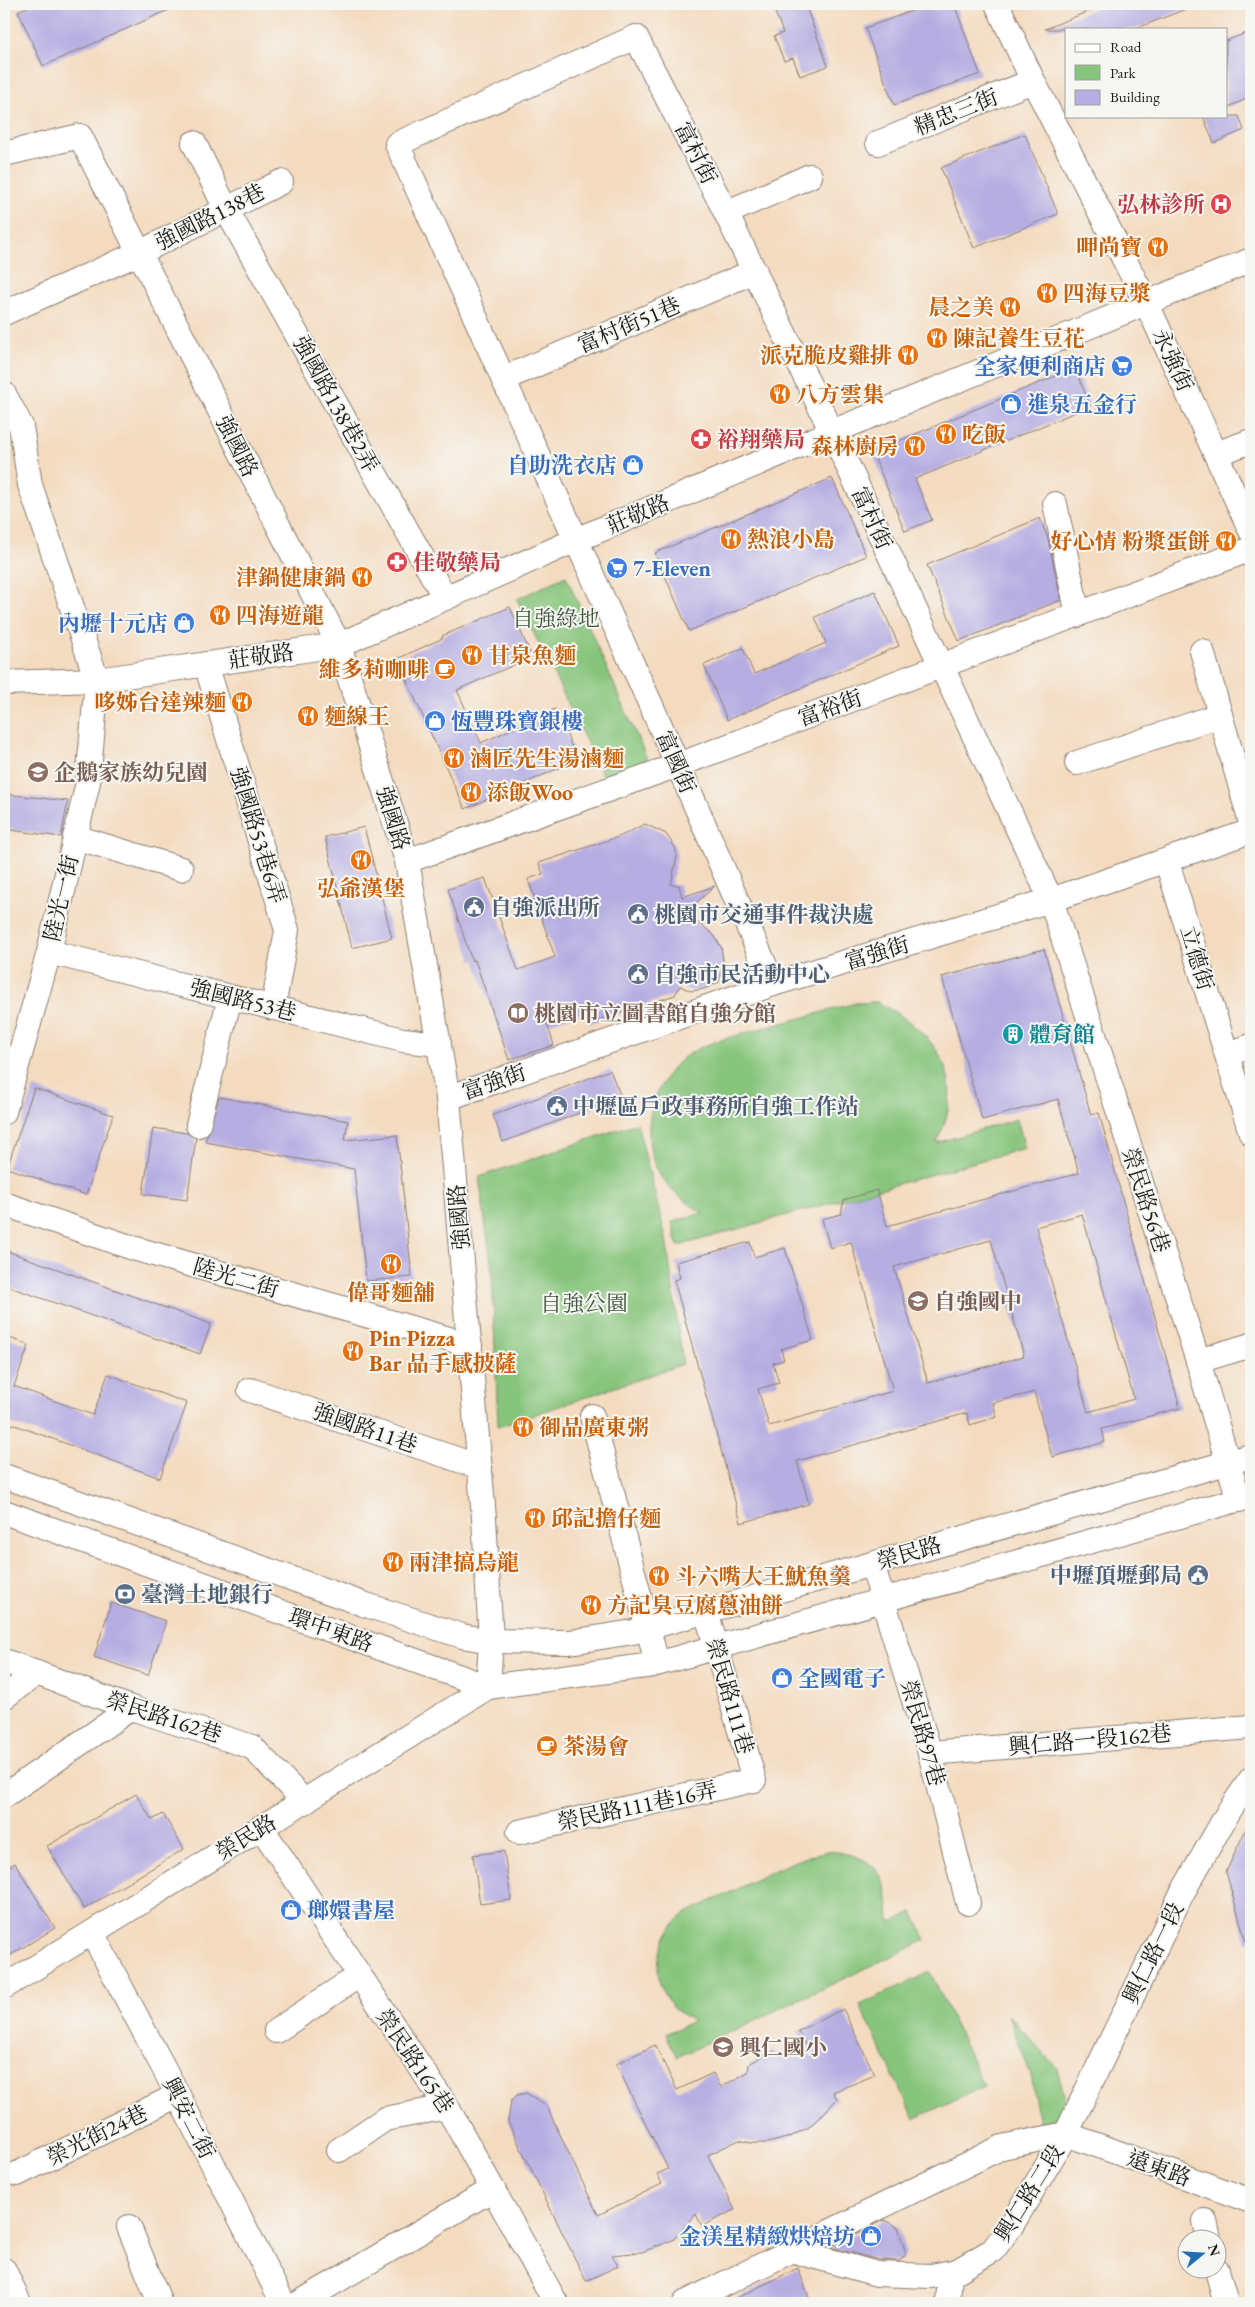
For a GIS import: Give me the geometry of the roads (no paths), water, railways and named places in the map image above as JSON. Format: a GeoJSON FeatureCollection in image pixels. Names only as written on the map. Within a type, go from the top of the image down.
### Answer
{"type":"FeatureCollection","features":[{"type":"Feature","properties":{"kind":"street","name":"永強街"},"geometry":{"type":"LineString","coordinates":[[997,4],[1033,81],[1147,304],[1251,531]]}},
{"type":"Feature","properties":{"kind":"street","name":"富村街"},"geometry":{"type":"LineString","coordinates":[[576,540],[397,144],[636,37],[726,213],[832,432],[1051,900]]}},
{"type":"Feature","properties":{"kind":"street","name":"精忠三街"},"geometry":{"type":"LineString","coordinates":[[878,143],[1033,81]]}},
{"type":"Feature","properties":{"kind":"street","name":"強國路"},"geometry":{"type":"LineString","coordinates":[[4,154],[80,136],[340,645],[406,861],[448,1098],[480,1467],[491,1641]]}},
{"type":"Feature","properties":{"kind":"street","name":"強國路138巷2弄"},"geometry":{"type":"LineString","coordinates":[[194,143],[226,209],[445,598]]}},
{"type":"Feature","properties":{"kind":"street"},"geometry":{"type":"LineString","coordinates":[[726,213],[810,176]]}},
{"type":"Feature","properties":{"kind":"street","name":"強國路138巷"},"geometry":{"type":"LineString","coordinates":[[4,312],[139,253],[281,182]]}},
{"type":"Feature","properties":{"kind":"street","name":"莊敬路"},"geometry":{"type":"LineString","coordinates":[[4,683],[97,680],[340,645],[576,540],[832,432],[1251,260]]}},
{"type":"Feature","properties":{"kind":"street","name":"富村街51巷"},"geometry":{"type":"LineString","coordinates":[[503,379],[754,271]]}},
{"type":"Feature","properties":{"kind":"street"},"geometry":{"type":"LineString","coordinates":[[4,394],[21,426],[30,485],[97,680]]}},
{"type":"Feature","properties":{"kind":"street"},"geometry":{"type":"LineString","coordinates":[[1216,454],[1251,442]]}},
{"type":"Feature","properties":{"kind":"street"},"geometry":{"type":"LineString","coordinates":[[1055,504],[1078,615]]}},
{"type":"Feature","properties":{"kind":"street","name":"富國街"},"geometry":{"type":"LineString","coordinates":[[576,540],[678,765],[773,984]]}},
{"type":"Feature","properties":{"kind":"street","name":"富裕街"},"geometry":{"type":"LineString","coordinates":[[406,861],[678,765],[1251,549]]}},
{"type":"Feature","properties":{"kind":"street"},"geometry":{"type":"LineString","coordinates":[[1202,651],[1251,823]]}},
{"type":"Feature","properties":{"kind":"street","name":"強國路53巷6弄"},"geometry":{"type":"LineString","coordinates":[[206,664],[287,930],[273,1008]]}},
{"type":"Feature","properties":{"kind":"street","name":"陸光一街"},"geometry":{"type":"LineString","coordinates":[[4,1112],[49,952],[88,782],[97,680]]}},
{"type":"Feature","properties":{"kind":"street"},"geometry":{"type":"LineString","coordinates":[[1077,762],[1220,714]]}},
{"type":"Feature","properties":{"kind":"street","name":"富強街"},"geometry":{"type":"LineString","coordinates":[[448,1098],[773,984],[1051,900],[1167,862],[1251,831]]}},
{"type":"Feature","properties":{"kind":"street"},"geometry":{"type":"LineString","coordinates":[[75,837],[181,869]]}},
{"type":"Feature","properties":{"kind":"street","name":"立德街"},"geometry":{"type":"LineString","coordinates":[[1167,862],[1251,1133]]}},
{"type":"Feature","properties":{"kind":"street","name":"榮民路56巷"},"geometry":{"type":"LineString","coordinates":[[1051,900],[1229,1462],[1245,1498]]}},
{"type":"Feature","properties":{"kind":"street","name":"強國路53巷"},"geometry":{"type":"LineString","coordinates":[[49,952],[402,1040],[439,1044]]}},
{"type":"Feature","properties":{"kind":"street"},"geometry":{"type":"LineString","coordinates":[[198,1125],[230,997]]}},
{"type":"Feature","properties":{"kind":"street"},"geometry":{"type":"LineString","coordinates":[[1228,1054],[1251,1046]]}},
{"type":"Feature","properties":{"kind":"street","name":"陸光二街"},"geometry":{"type":"LineString","coordinates":[[4,1204],[134,1248],[470,1345]]}},
{"type":"Feature","properties":{"kind":"street"},"geometry":{"type":"LineString","coordinates":[[1198,1361],[1251,1345]]}},
{"type":"Feature","properties":{"kind":"street","name":"強國路11巷"},"geometry":{"type":"LineString","coordinates":[[250,1390],[480,1467]]}},
{"type":"Feature","properties":{"kind":"street"},"geometry":{"type":"LineString","coordinates":[[592,1416],[646,1628],[657,1663]]}},
{"type":"Feature","properties":{"kind":"street","name":"榮民路"},"geometry":{"type":"LineString","coordinates":[[491,1641],[570,1642],[646,1628],[1251,1456]]}},
{"type":"Feature","properties":{"kind":"street","name":"環中東路"},"geometry":{"type":"LineString","coordinates":[[4,1476],[363,1604],[462,1636],[491,1641]]}},
{"type":"Feature","properties":{"kind":"street","name":"榮民路"},"geometry":{"type":"LineString","coordinates":[[4,1988],[261,1827],[306,1802],[488,1687],[657,1663],[1245,1498]]}},
{"type":"Feature","properties":{"kind":"street","name":"環中東路"},"geometry":{"type":"LineString","coordinates":[[4,1512],[488,1687]]}},
{"type":"Feature","properties":{"kind":"street","name":"榮民路97巷"},"geometry":{"type":"LineString","coordinates":[[872,1564],[930,1754],[968,1903]]}},
{"type":"Feature","properties":{"kind":"street","name":"榮民路111巷"},"geometry":{"type":"LineString","coordinates":[[706,1611],[754,1780]]}},
{"type":"Feature","properties":{"kind":"street"},"geometry":{"type":"LineString","coordinates":[[488,1687],[491,1641]]}},
{"type":"Feature","properties":{"kind":"street","name":"榮民路162巷"},"geometry":{"type":"LineString","coordinates":[[4,1661],[131,1708],[252,1746],[306,1802]]}},
{"type":"Feature","properties":{"kind":"street"},"geometry":{"type":"LineString","coordinates":[[4,1697],[37,1672]]}},
{"type":"Feature","properties":{"kind":"street"},"geometry":{"type":"LineString","coordinates":[[4,1796],[131,1708]]}},
{"type":"Feature","properties":{"kind":"street","name":"興仁路一段162巷"},"geometry":{"type":"LineString","coordinates":[[930,1754],[1251,1727]]}},
{"type":"Feature","properties":{"kind":"street","name":"興仁路一段"},"geometry":{"type":"LineString","coordinates":[[1066,2134],[1181,1894],[1229,1811],[1251,1779]]}},
{"type":"Feature","properties":{"kind":"street","name":"榮民路111巷16弄"},"geometry":{"type":"LineString","coordinates":[[520,1832],[754,1780]]}},
{"type":"Feature","properties":{"kind":"street","name":"榮民路165巷"},"geometry":{"type":"LineString","coordinates":[[261,1827],[358,1976],[447,2107],[556,2303]]}},
{"type":"Feature","properties":{"kind":"street","name":"興安二街"},"geometry":{"type":"LineString","coordinates":[[92,1933],[178,2094],[284,2303]]}},
{"type":"Feature","properties":{"kind":"street"},"geometry":{"type":"LineString","coordinates":[[276,2031],[358,1976]]}},
{"type":"Feature","properties":{"kind":"street","name":"榮光街24巷"},"geometry":{"type":"LineString","coordinates":[[17,2174],[178,2094]]}},
{"type":"Feature","properties":{"kind":"street"},"geometry":{"type":"LineString","coordinates":[[338,2150],[385,2119],[447,2107]]}},
{"type":"Feature","properties":{"kind":"street","name":"遠東路"},"geometry":{"type":"LineString","coordinates":[[1066,2134],[1251,2201]]}},
{"type":"Feature","properties":{"kind":"street","name":"興仁路二段"},"geometry":{"type":"LineString","coordinates":[[790,2250],[877,2274],[931,2276],[957,2271],[993,2250],[1011,2226],[1066,2134]]}},
{"type":"Feature","properties":{"kind":"street","name":"興仁路二段"},"geometry":{"type":"LineString","coordinates":[[684,2303],[1002,2147],[1066,2134]]}},
{"type":"Feature","properties":{"kind":"street"},"geometry":{"type":"LineString","coordinates":[[300,2303],[493,2190]]}},
{"type":"Feature","properties":{"kind":"street"},"geometry":{"type":"LineString","coordinates":[[129,2227],[160,2303]]}},
{"type":"Feature","properties":{"kind":"street"},"geometry":{"type":"LineString","coordinates":[[4,2270],[19,2303]]}},
{"type":"Feature","properties":{"kind":"street"},"geometry":{"type":"LineString","coordinates":[[948,2303],[950,2273]]}},
{"type":"Feature","properties":{"kind":"street"},"geometry":{"type":"LineString","coordinates":[[1220,2280],[1226,2303]]}},
{"type":"Feature","properties":{"kind":"place","name":"弘林診所"},"geometry":{"type":"Point","coordinates":[1221,204]}},
{"type":"Feature","properties":{"kind":"place","name":"呷尚寶"},"geometry":{"type":"Point","coordinates":[1158,247]}},
{"type":"Feature","properties":{"kind":"place","name":"四海豆漿"},"geometry":{"type":"Point","coordinates":[1047,293]}},
{"type":"Feature","properties":{"kind":"place","name":"晨之美"},"geometry":{"type":"Point","coordinates":[1010,307]}},
{"type":"Feature","properties":{"kind":"place","name":"陳記養生豆花"},"geometry":{"type":"Point","coordinates":[937,338]}},
{"type":"Feature","properties":{"kind":"place","name":"派克脆皮雞排"},"geometry":{"type":"Point","coordinates":[908,355]}},
{"type":"Feature","properties":{"kind":"place","name":"全家便利商店"},"geometry":{"type":"Point","coordinates":[1122,366]}},
{"type":"Feature","properties":{"kind":"place","name":"八方雲集"},"geometry":{"type":"Point","coordinates":[780,394]}},
{"type":"Feature","properties":{"kind":"place","name":"進泉五金行"},"geometry":{"type":"Point","coordinates":[1011,404]}},
{"type":"Feature","properties":{"kind":"place","name":"吃飯"},"geometry":{"type":"Point","coordinates":[946,434]}},
{"type":"Feature","properties":{"kind":"place","name":"裕翔藥局"},"geometry":{"type":"Point","coordinates":[701,439]}},
{"type":"Feature","properties":{"kind":"place","name":"森林廚房"},"geometry":{"type":"Point","coordinates":[915,446]}},
{"type":"Feature","properties":{"kind":"place","name":"自助洗衣店"},"geometry":{"type":"Point","coordinates":[633,465]}},
{"type":"Feature","properties":{"kind":"place","name":"熱浪小島"},"geometry":{"type":"Point","coordinates":[731,539]}},
{"type":"Feature","properties":{"kind":"place","name":"好心情 粉漿蛋餅"},"geometry":{"type":"Point","coordinates":[1226,541]}},
{"type":"Feature","properties":{"kind":"place","name":"佳敬藥局"},"geometry":{"type":"Point","coordinates":[397,562]}},
{"type":"Feature","properties":{"kind":"place","name":"7-Eleven"},"geometry":{"type":"Point","coordinates":[617,568]}},
{"type":"Feature","properties":{"kind":"place","name":"津鍋健康鍋"},"geometry":{"type":"Point","coordinates":[362,577]}},
{"type":"Feature","properties":{"kind":"place","name":"四海遊龍"},"geometry":{"type":"Point","coordinates":[220,615]}},
{"type":"Feature","properties":{"kind":"place","name":"內壢十元店"},"geometry":{"type":"Point","coordinates":[184,623]}},
{"type":"Feature","properties":{"kind":"place","name":"甘泉魚麵"},"geometry":{"type":"Point","coordinates":[472,655]}},
{"type":"Feature","properties":{"kind":"place","name":"維多莉咖啡"},"geometry":{"type":"Point","coordinates":[445,669]}},
{"type":"Feature","properties":{"kind":"place","name":"哆姊台達辣麵"},"geometry":{"type":"Point","coordinates":[242,702]}},
{"type":"Feature","properties":{"kind":"place","name":"麵線王"},"geometry":{"type":"Point","coordinates":[308,716]}},
{"type":"Feature","properties":{"kind":"place","name":"恆豐珠寶銀樓"},"geometry":{"type":"Point","coordinates":[435,721]}},
{"type":"Feature","properties":{"kind":"place","name":"滷匠先生湯滷麵"},"geometry":{"type":"Point","coordinates":[454,758]}},
{"type":"Feature","properties":{"kind":"place","name":"企鵝家族幼兒園"},"geometry":{"type":"Point","coordinates":[38,772]}},
{"type":"Feature","properties":{"kind":"place","name":"添飯Woo"},"geometry":{"type":"Point","coordinates":[471,792]}},
{"type":"Feature","properties":{"kind":"place","name":"弘爺漢堡"},"geometry":{"type":"Point","coordinates":[361,860]}},
{"type":"Feature","properties":{"kind":"place","name":"自強派出所"},"geometry":{"type":"Point","coordinates":[474,907]}},
{"type":"Feature","properties":{"kind":"place","name":"桃園市交通事件裁決處"},"geometry":{"type":"Point","coordinates":[638,914]}},
{"type":"Feature","properties":{"kind":"place","name":"自強市民活動中心"},"geometry":{"type":"Point","coordinates":[638,974]}},
{"type":"Feature","properties":{"kind":"place","name":"桃園市立圖書館自強分館"},"geometry":{"type":"Point","coordinates":[518,1013]}},
{"type":"Feature","properties":{"kind":"place","name":"體育館"},"geometry":{"type":"Point","coordinates":[1013,1034]}},
{"type":"Feature","properties":{"kind":"place","name":"中壢區戶政事務所自強工作站"},"geometry":{"type":"Point","coordinates":[557,1106]}},
{"type":"Feature","properties":{"kind":"place","name":"偉哥麵舖"},"geometry":{"type":"Point","coordinates":[391,1264]}},
{"type":"Feature","properties":{"kind":"place","name":"自強國中"},"geometry":{"type":"Point","coordinates":[918,1301]}},
{"type":"Feature","properties":{"kind":"place","name":"Pin Pizza Bar 品手感披薩"},"geometry":{"type":"Point","coordinates":[353,1351]}},
{"type":"Feature","properties":{"kind":"place","name":"御品廣東粥"},"geometry":{"type":"Point","coordinates":[523,1427]}},
{"type":"Feature","properties":{"kind":"place","name":"邱記擔仔麵"},"geometry":{"type":"Point","coordinates":[535,1518]}},
{"type":"Feature","properties":{"kind":"place","name":"兩津搞烏龍"},"geometry":{"type":"Point","coordinates":[393,1562]}},
{"type":"Feature","properties":{"kind":"place","name":"中壢頂壢郵局"},"geometry":{"type":"Point","coordinates":[1198,1575]}},
{"type":"Feature","properties":{"kind":"place","name":"斗六嘴大王魷魚羹"},"geometry":{"type":"Point","coordinates":[659,1576]}},
{"type":"Feature","properties":{"kind":"place","name":"臺灣土地銀行"},"geometry":{"type":"Point","coordinates":[125,1594]}},
{"type":"Feature","properties":{"kind":"place","name":"方記臭豆腐蔥油餅"},"geometry":{"type":"Point","coordinates":[591,1605]}},
{"type":"Feature","properties":{"kind":"place","name":"全國電子"},"geometry":{"type":"Point","coordinates":[782,1678]}},
{"type":"Feature","properties":{"kind":"place","name":"茶湯會"},"geometry":{"type":"Point","coordinates":[547,1746]}},
{"type":"Feature","properties":{"kind":"place","name":"瑯嬛書屋"},"geometry":{"type":"Point","coordinates":[291,1910]}},
{"type":"Feature","properties":{"kind":"place","name":"興仁國小"},"geometry":{"type":"Point","coordinates":[723,2047]}},
{"type":"Feature","properties":{"kind":"place","name":"金渼星精緻烘焙坊"},"geometry":{"type":"Point","coordinates":[871,2236]}},
{"type":"Feature","properties":{"kind":"park label","name":"自強綠地"},"geometry":{"type":"Point","coordinates":[556,618]}},
{"type":"Feature","properties":{"kind":"park label","name":"自強公園"},"geometry":{"type":"Point","coordinates":[584,1303]}}]}
